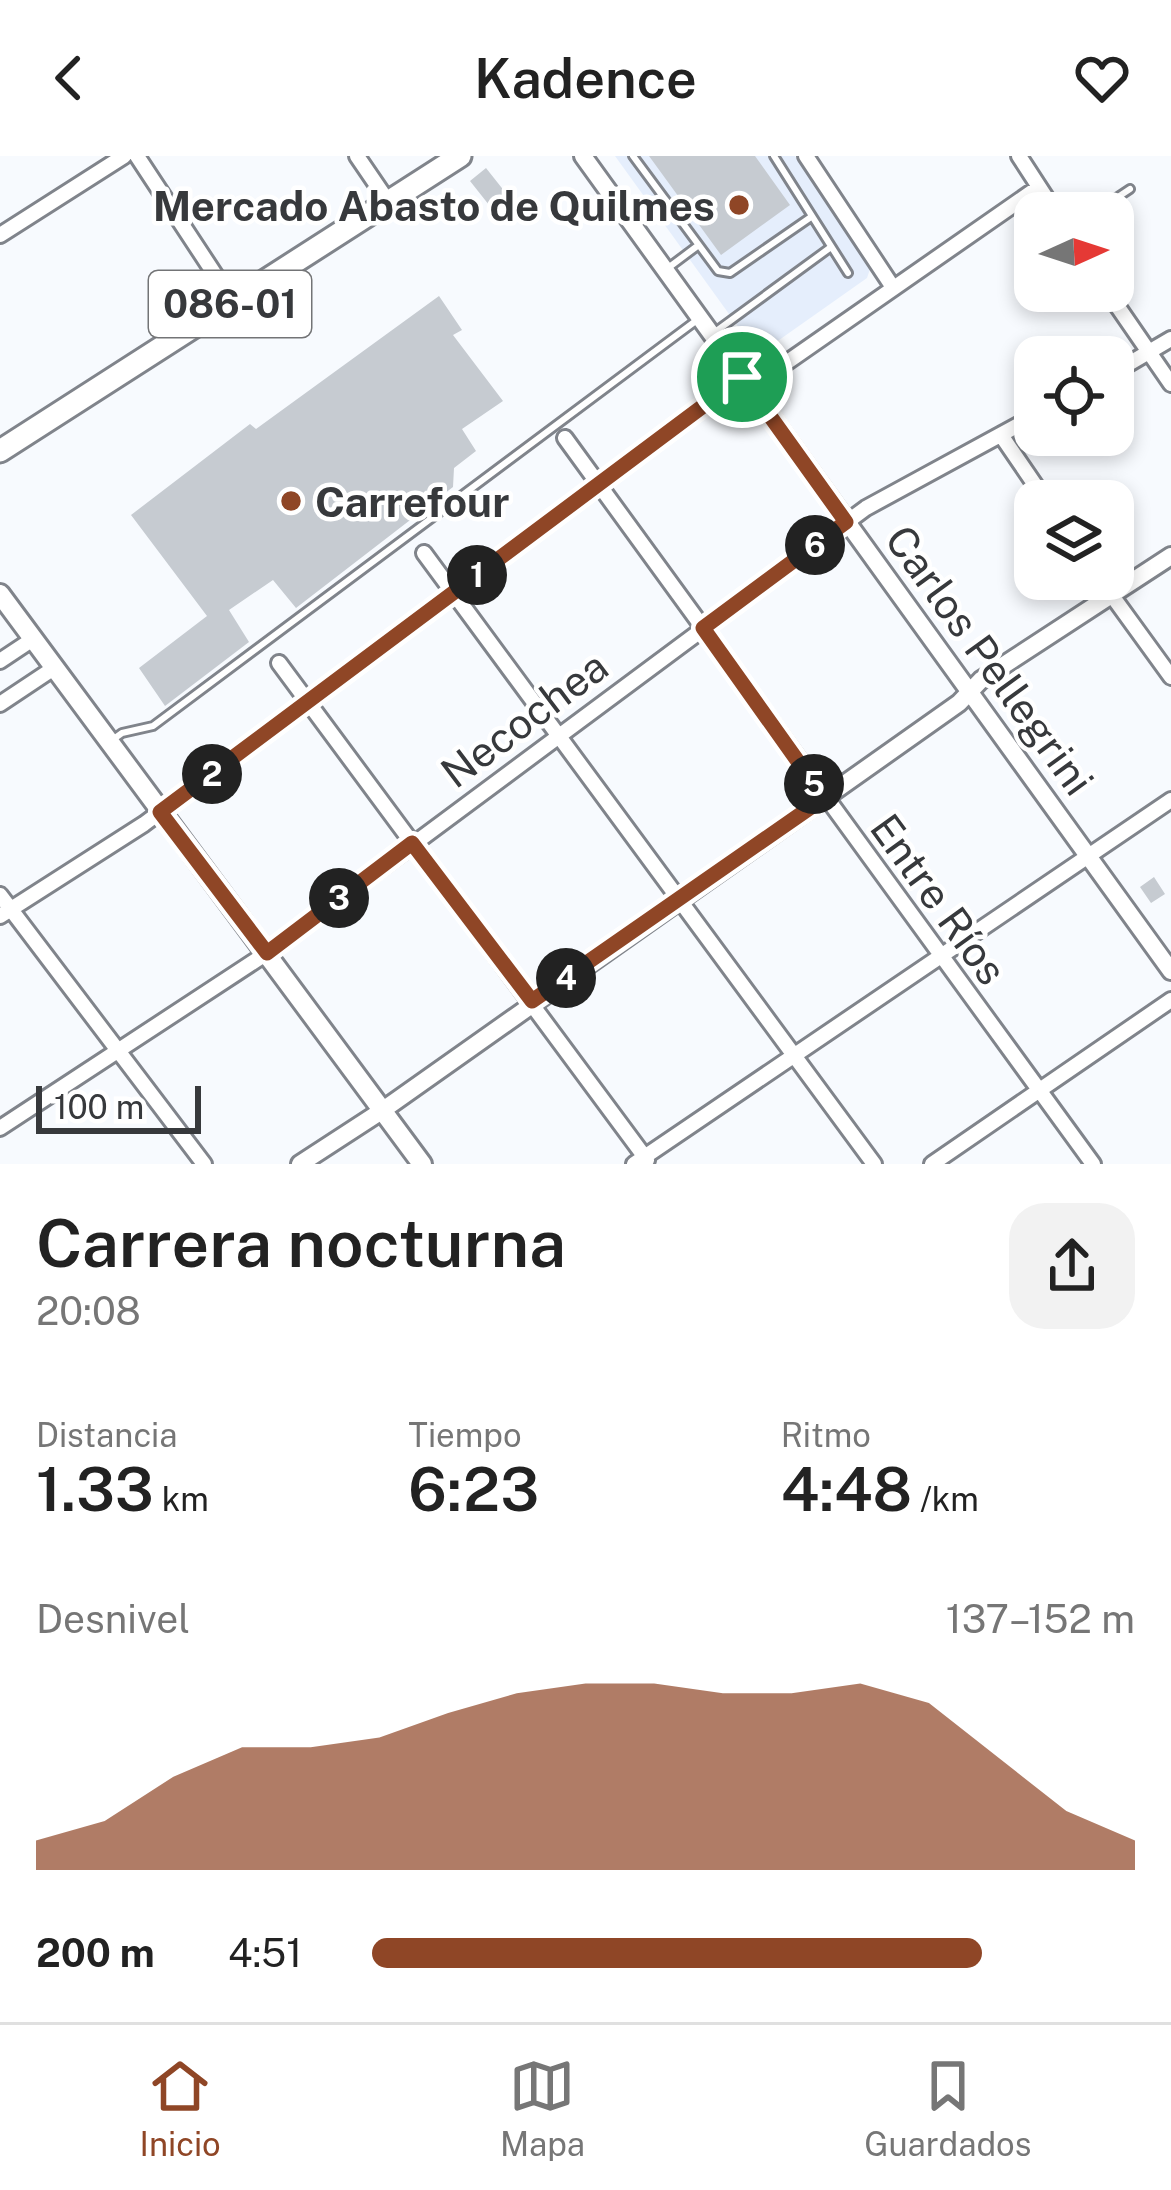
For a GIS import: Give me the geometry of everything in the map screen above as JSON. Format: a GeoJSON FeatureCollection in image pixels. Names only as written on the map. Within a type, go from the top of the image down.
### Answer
{"type":"FeatureCollection","features":[{"type":"Feature","properties":{"kind":"main road","name":"086-01"},"geometry":{"type":"LineString","coordinates":[[0,451],[460,156]]}},
{"type":"Feature","properties":{"kind":"main road"},"geometry":{"type":"LineString","coordinates":[[0,595],[422,1164]]}},
{"type":"Feature","properties":{"kind":"street"},"geometry":{"type":"LineString","coordinates":[[0,235],[124,156]]}},
{"type":"Feature","properties":{"kind":"street"},"geometry":{"type":"LineString","coordinates":[[137,156],[233,302]]}},
{"type":"Feature","properties":{"kind":"street"},"geometry":{"type":"LineString","coordinates":[[357,156],[388,203]]}},
{"type":"Feature","properties":{"kind":"street"},"geometry":{"type":"LineString","coordinates":[[806,156],[892,286]]}},
{"type":"Feature","properties":{"kind":"street"},"geometry":{"type":"LineString","coordinates":[[1018,156],[1042,192]]}},
{"type":"Feature","properties":{"kind":"street","name":"Carlos Pellegrini"},"geometry":{"type":"LineString","coordinates":[[585,157],[1171,971]]}},
{"type":"Feature","properties":{"kind":"street"},"geometry":{"type":"LineString","coordinates":[[5,912],[160,812],[598,484],[1039,187]]}},
{"type":"Feature","properties":{"kind":"street"},"geometry":{"type":"LineString","coordinates":[[1122,312],[1171,384]]}},
{"type":"Feature","properties":{"kind":"street"},"geometry":{"type":"LineString","coordinates":[[1134,361],[1171,339]]}},
{"type":"Feature","properties":{"kind":"street","name":"Necochea"},"geometry":{"type":"LineString","coordinates":[[0,1128],[267,953],[846,522],[1014,427]]}},
{"type":"Feature","properties":{"kind":"street"},"geometry":{"type":"LineString","coordinates":[[1000,434],[1032,480]]}},
{"type":"Feature","properties":{"kind":"street","name":"Entre Ríos"},"geometry":{"type":"LineString","coordinates":[[565,438],[1093,1164]]}},
{"type":"Feature","properties":{"kind":"street"},"geometry":{"type":"LineString","coordinates":[[424,553],[874,1164]]}},
{"type":"Feature","properties":{"kind":"street"},"geometry":{"type":"LineString","coordinates":[[1134,581],[1171,556]]}},
{"type":"Feature","properties":{"kind":"street"},"geometry":{"type":"LineString","coordinates":[[300,1164],[824,798],[981,680],[1105,600]]}},
{"type":"Feature","properties":{"kind":"street"},"geometry":{"type":"LineString","coordinates":[[1114,600],[1171,677]]}},
{"type":"Feature","properties":{"kind":"street"},"geometry":{"type":"LineString","coordinates":[[0,662],[33,639]]}},
{"type":"Feature","properties":{"kind":"street"},"geometry":{"type":"LineString","coordinates":[[278,663],[532,1001],[643,1161],[1171,800]]}},
{"type":"Feature","properties":{"kind":"street"},"geometry":{"type":"LineString","coordinates":[[0,704],[54,668]]}},
{"type":"Feature","properties":{"kind":"street"},"geometry":{"type":"LineString","coordinates":[[0,895],[5,912],[204,1164]]}},
{"type":"Feature","properties":{"kind":"street"},"geometry":{"type":"LineString","coordinates":[[932,1164],[1171,1000]]}},
{"type":"Feature","properties":{"kind":"lane"},"geometry":{"type":"LineString","coordinates":[[633,156],[718,271],[730,273],[811,217]]}},
{"type":"Feature","properties":{"kind":"lane"},"geometry":{"type":"LineString","coordinates":[[774,156],[848,273]]}},
{"type":"Feature","properties":{"kind":"lane"},"geometry":{"type":"LineString","coordinates":[[1126,192],[1130,189]]}},
{"type":"Feature","properties":{"kind":"lane"},"geometry":{"type":"LineString","coordinates":[[665,270],[697,247]]}},
{"type":"Feature","properties":{"kind":"lane"},"geometry":{"type":"LineString","coordinates":[[712,334],[831,247]]}},
{"type":"Feature","properties":{"kind":"lane"},"geometry":{"type":"LineString","coordinates":[[110,742],[122,733],[153,726],[700,318]]}},
{"type":"Feature","properties":{"kind":"shaded area","name":"Mercado Abasto de Quilmes"},"geometry":{"type":"Polygon","coordinates":[[[615,156],[795,156],[870,269],[867,278],[762,352],[755,350],[615,156]]]}},
{"type":"Feature","properties":{"kind":"building"},"geometry":{"type":"Polygon","coordinates":[[[649,156],[755,156],[790,205],[721,255],[649,156]]]}},
{"type":"Feature","properties":{"kind":"building"},"geometry":{"type":"Polygon","coordinates":[[[486,168],[509,197],[493,210],[470,181],[486,168]]]}},
{"type":"Feature","properties":{"kind":"building","name":"Carrefour"},"geometry":{"type":"Polygon","coordinates":[[[439,296],[462,330],[453,335],[503,401],[462,429],[476,451],[454,468],[453,487],[296,608],[273,580],[229,610],[249,642],[165,706],[139,668],[207,616],[131,515],[250,424],[256,429],[439,296]]]}},
{"type":"Feature","properties":{"kind":"building"},"geometry":{"type":"Polygon","coordinates":[[[1154,877],[1165,894],[1151,903],[1140,887],[1154,877]]]}},
{"type":"Feature","properties":{"kind":"place","name":"Mercado Abasto de Quilmes"},"geometry":{"type":"Point","coordinates":[739,205]}},
{"type":"Feature","properties":{"kind":"place","name":"Carrefour"},"geometry":{"type":"Point","coordinates":[291,501]}},
{"type":"Feature","properties":{"kind":"route"},"geometry":{"type":"LineString","coordinates":[[742,377],[846,522],[703,628],[824,798],[532,1001],[412,843],[267,953],[160,812],[742,377]]}}]}
